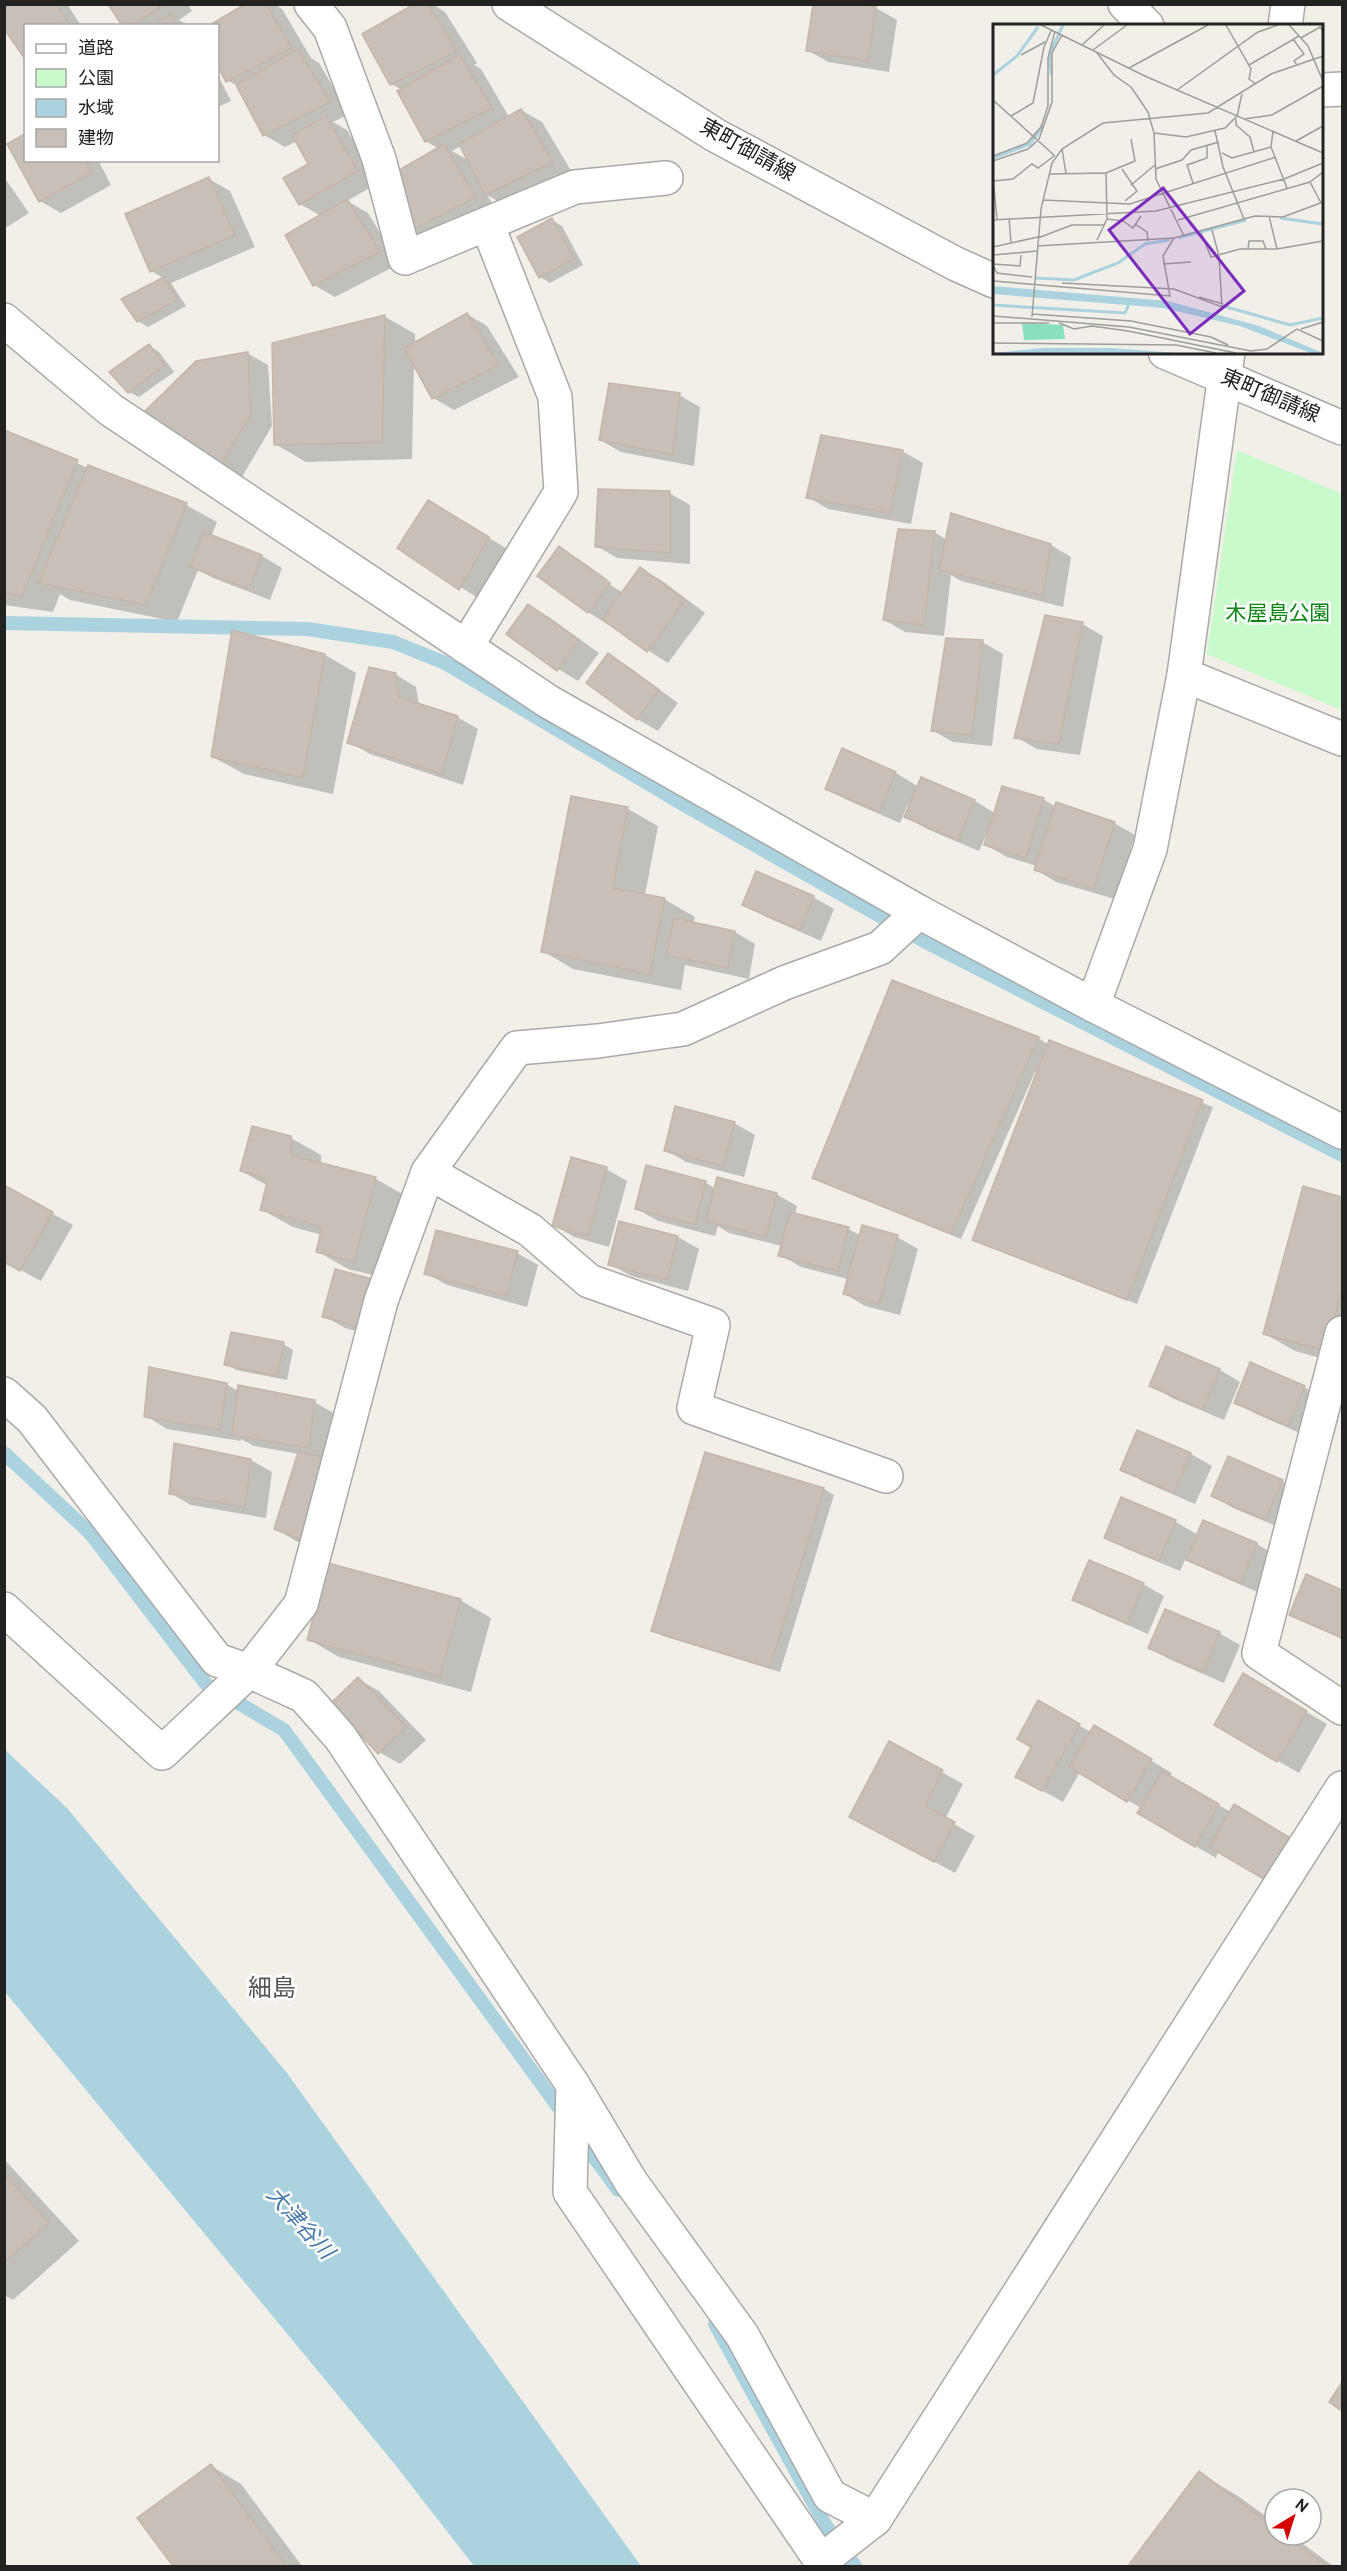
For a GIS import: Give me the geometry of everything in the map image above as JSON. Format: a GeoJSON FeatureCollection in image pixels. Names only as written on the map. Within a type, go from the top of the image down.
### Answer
{"type":"FeatureCollection","features":[{"type":"Feature","properties":{"kind":"street"},"geometry":{"type":"LineString","coordinates":[[312,4],[330,28],[379,159],[405,258],[575,187],[666,178]]}},
{"type":"Feature","properties":{"kind":"street","name":"東町御請線"},"geometry":{"type":"LineString","coordinates":[[509,4],[715,135],[956,264],[993,281]]}},
{"type":"Feature","properties":{"kind":"street"},"geometry":{"type":"LineString","coordinates":[[1125,4],[1145,24]]}},
{"type":"Feature","properties":{"kind":"street"},"geometry":{"type":"LineString","coordinates":[[1285,24],[1288,4]]}},
{"type":"Feature","properties":{"kind":"street"},"geometry":{"type":"LineString","coordinates":[[1323,90],[1342,89]]}},
{"type":"Feature","properties":{"kind":"street"},"geometry":{"type":"LineString","coordinates":[[466,647],[561,492],[555,397],[487,224]]}},
{"type":"Feature","properties":{"kind":"street"},"geometry":{"type":"LineString","coordinates":[[4,320],[111,410],[549,702],[919,912],[1093,1005],[1342,1132]]}},
{"type":"Feature","properties":{"kind":"street","name":"東町御請線"},"geometry":{"type":"LineString","coordinates":[[1174,354],[1226,365],[1342,428]]}},
{"type":"Feature","properties":{"kind":"street"},"geometry":{"type":"LineString","coordinates":[[1093,1005],[1150,849],[1184,675],[1226,365]]}},
{"type":"Feature","properties":{"kind":"street"},"geometry":{"type":"LineString","coordinates":[[1184,675],[1342,739]]}},
{"type":"Feature","properties":{"kind":"street"},"geometry":{"type":"LineString","coordinates":[[4,1609],[162,1753],[249,1671],[301,1604],[381,1301],[428,1172],[517,1048],[598,1041],[683,1029],[784,983],[880,948],[919,912]]}},
{"type":"Feature","properties":{"kind":"street"},"geometry":{"type":"LineString","coordinates":[[428,1172],[530,1230],[589,1281],[713,1324],[694,1408],[886,1476]]}},
{"type":"Feature","properties":{"kind":"street"},"geometry":{"type":"LineString","coordinates":[[1342,1333],[1259,1653],[1342,1708]]}},
{"type":"Feature","properties":{"kind":"street"},"geometry":{"type":"LineString","coordinates":[[4,1394],[32,1419],[217,1660],[249,1671],[304,1696],[340,1737],[573,2085],[631,2182],[742,2335],[830,2496],[875,2519]]}},
{"type":"Feature","properties":{"kind":"street"},"geometry":{"type":"LineString","coordinates":[[573,2085],[570,2192],[821,2561],[875,2519],[1342,1788]]}},
{"type":"Feature","properties":{"kind":"green space","name":"木屋島公園"},"geometry":{"type":"Polygon","coordinates":[[[1237,450],[1342,494],[1342,710],[1207,654],[1237,450]]]}},
{"type":"Feature","properties":{"kind":"water","name":"大津谷川"},"geometry":{"type":"Polygon","coordinates":[[[5,1750],[67,1808],[287,2073],[641,2566],[474,2566],[393,2462],[5,1992],[5,1750]]]}},
{"type":"Feature","properties":{"kind":"building"},"geometry":{"type":"Polygon","coordinates":[[[4,4],[56,4],[69,24],[24,24],[23,56],[4,29],[4,4]]]}},
{"type":"Feature","properties":{"kind":"building"},"geometry":{"type":"Polygon","coordinates":[[[108,4],[164,4],[136,24],[121,24],[108,4]]]}},
{"type":"Feature","properties":{"kind":"building"},"geometry":{"type":"Polygon","coordinates":[[[245,4],[266,4],[292,48],[226,82],[219,69],[219,24],[211,24],[245,4]]]}},
{"type":"Feature","properties":{"kind":"building"},"geometry":{"type":"Polygon","coordinates":[[[414,4],[428,4],[457,51],[390,85],[362,34],[414,4]]]}},
{"type":"Feature","properties":{"kind":"building"},"geometry":{"type":"Polygon","coordinates":[[[813,4],[862,4],[876,7],[868,61],[806,51],[813,4]]]}},
{"type":"Feature","properties":{"kind":"building"},"geometry":{"type":"Polygon","coordinates":[[[171,14],[177,24],[154,24],[171,14]]]}},
{"type":"Feature","properties":{"kind":"building"},"geometry":{"type":"Polygon","coordinates":[[[298,49],[330,102],[263,136],[236,85],[298,49]]]}},
{"type":"Feature","properties":{"kind":"building"},"geometry":{"type":"Polygon","coordinates":[[[460,55],[492,108],[425,142],[397,91],[460,55]]]}},
{"type":"Feature","properties":{"kind":"building"},"geometry":{"type":"Polygon","coordinates":[[[521,109],[553,162],[485,195],[459,144],[521,109]]]}},
{"type":"Feature","properties":{"kind":"building"},"geometry":{"type":"Polygon","coordinates":[[[326,116],[358,171],[299,205],[283,178],[308,164],[292,135],[326,116]]]}},
{"type":"Feature","properties":{"kind":"building"},"geometry":{"type":"Polygon","coordinates":[[[24,134],[24,162],[85,162],[92,173],[39,202],[7,144],[24,134]]]}},
{"type":"Feature","properties":{"kind":"building"},"geometry":{"type":"Polygon","coordinates":[[[444,144],[476,197],[410,231],[382,180],[444,144]]]}},
{"type":"Feature","properties":{"kind":"building"},"geometry":{"type":"Polygon","coordinates":[[[209,177],[235,235],[150,272],[125,214],[209,177]]]}},
{"type":"Feature","properties":{"kind":"building"},"geometry":{"type":"Polygon","coordinates":[[[347,199],[380,252],[313,286],[285,235],[347,199]]]}},
{"type":"Feature","properties":{"kind":"building"},"geometry":{"type":"Polygon","coordinates":[[[552,218],[574,259],[539,278],[517,237],[552,218]]]}},
{"type":"Feature","properties":{"kind":"building"},"geometry":{"type":"Polygon","coordinates":[[[164,277],[177,300],[137,322],[121,299],[164,277]]]}},
{"type":"Feature","properties":{"kind":"building"},"geometry":{"type":"Polygon","coordinates":[[[467,313],[499,365],[432,399],[404,348],[467,313]]]}},
{"type":"Feature","properties":{"kind":"building"},"geometry":{"type":"Polygon","coordinates":[[[385,315],[382,442],[274,445],[272,343],[385,315]]]}},
{"type":"Feature","properties":{"kind":"building"},"geometry":{"type":"Polygon","coordinates":[[[149,344],[165,365],[128,393],[109,372],[149,344]]]}},
{"type":"Feature","properties":{"kind":"building"},"geometry":{"type":"Polygon","coordinates":[[[248,352],[251,414],[218,470],[140,416],[196,361],[248,352]]]}},
{"type":"Feature","properties":{"kind":"building"},"geometry":{"type":"Polygon","coordinates":[[[609,383],[680,393],[673,455],[599,440],[609,383]]]}},
{"type":"Feature","properties":{"kind":"building"},"geometry":{"type":"Polygon","coordinates":[[[4,430],[78,460],[22,596],[4,593],[4,430]]]}},
{"type":"Feature","properties":{"kind":"building"},"geometry":{"type":"Polygon","coordinates":[[[821,435],[903,450],[890,513],[806,498],[821,435]]]}},
{"type":"Feature","properties":{"kind":"building"},"geometry":{"type":"Polygon","coordinates":[[[88,465],[187,503],[146,605],[38,583],[88,465]]]}},
{"type":"Feature","properties":{"kind":"building"},"geometry":{"type":"Polygon","coordinates":[[[598,489],[670,491],[670,553],[595,547],[598,489]]]}},
{"type":"Feature","properties":{"kind":"building"},"geometry":{"type":"Polygon","coordinates":[[[428,500],[489,537],[459,590],[397,548],[428,500]]]}},
{"type":"Feature","properties":{"kind":"building"},"geometry":{"type":"Polygon","coordinates":[[[951,513],[1051,544],[1043,596],[939,570],[951,513]]]}},
{"type":"Feature","properties":{"kind":"building"},"geometry":{"type":"Polygon","coordinates":[[[898,529],[935,531],[924,625],[883,620],[898,529]]]}},
{"type":"Feature","properties":{"kind":"building"},"geometry":{"type":"Polygon","coordinates":[[[204,532],[262,555],[249,589],[190,567],[204,532]]]}},
{"type":"Feature","properties":{"kind":"building"},"geometry":{"type":"Polygon","coordinates":[[[559,546],[610,583],[588,613],[537,576],[559,546]]]}},
{"type":"Feature","properties":{"kind":"building"},"geometry":{"type":"Polygon","coordinates":[[[640,567],[685,600],[647,652],[602,619],[640,567]]]}},
{"type":"Feature","properties":{"kind":"building"},"geometry":{"type":"Polygon","coordinates":[[[528,604],[579,640],[557,671],[506,634],[528,604]]]}},
{"type":"Feature","properties":{"kind":"building"},"geometry":{"type":"Polygon","coordinates":[[[1045,615],[1083,622],[1059,744],[1014,738],[1045,615]]]}},
{"type":"Feature","properties":{"kind":"building"},"geometry":{"type":"Polygon","coordinates":[[[232,630],[325,654],[303,778],[211,757],[232,630]]]}},
{"type":"Feature","properties":{"kind":"building"},"geometry":{"type":"Polygon","coordinates":[[[946,638],[983,640],[972,735],[931,731],[946,638]]]}},
{"type":"Feature","properties":{"kind":"building"},"geometry":{"type":"Polygon","coordinates":[[[608,653],[659,690],[637,720],[586,683],[608,653]]]}},
{"type":"Feature","properties":{"kind":"building"},"geometry":{"type":"Polygon","coordinates":[[[369,667],[396,673],[399,697],[458,716],[442,774],[347,743],[369,667]]]}},
{"type":"Feature","properties":{"kind":"building"},"geometry":{"type":"Polygon","coordinates":[[[842,748],[896,772],[879,812],[825,789],[842,748]]]}},
{"type":"Feature","properties":{"kind":"building"},"geometry":{"type":"Polygon","coordinates":[[[921,777],[975,800],[958,840],[904,817],[921,777]]]}},
{"type":"Feature","properties":{"kind":"building"},"geometry":{"type":"Polygon","coordinates":[[[1002,786],[1044,798],[1026,858],[984,845],[1002,786]]]}},
{"type":"Feature","properties":{"kind":"building"},"geometry":{"type":"Polygon","coordinates":[[[571,796],[628,807],[613,888],[665,898],[650,974],[541,952],[571,796]]]}},
{"type":"Feature","properties":{"kind":"building"},"geometry":{"type":"Polygon","coordinates":[[[1056,802],[1115,822],[1094,888],[1034,870],[1056,802]]]}},
{"type":"Feature","properties":{"kind":"building"},"geometry":{"type":"Polygon","coordinates":[[[756,871],[814,896],[800,930],[742,905],[756,871]]]}},
{"type":"Feature","properties":{"kind":"building"},"geometry":{"type":"Polygon","coordinates":[[[674,918],[735,931],[728,968],[666,955],[674,918]]]}},
{"type":"Feature","properties":{"kind":"building"},"geometry":{"type":"Polygon","coordinates":[[[892,980],[1039,1037],[951,1234],[812,1178],[892,980]]]}},
{"type":"Feature","properties":{"kind":"building"},"geometry":{"type":"Polygon","coordinates":[[[1049,1040],[1203,1100],[1127,1300],[972,1240],[1049,1040]]]}},
{"type":"Feature","properties":{"kind":"building"},"geometry":{"type":"Polygon","coordinates":[[[675,1106],[735,1122],[723,1166],[664,1151],[675,1106]]]}},
{"type":"Feature","properties":{"kind":"building"},"geometry":{"type":"Polygon","coordinates":[[[252,1126],[291,1136],[291,1155],[376,1177],[354,1262],[316,1252],[322,1227],[260,1210],[268,1179],[240,1171],[252,1126]]]}},
{"type":"Feature","properties":{"kind":"building"},"geometry":{"type":"Polygon","coordinates":[[[571,1157],[607,1167],[588,1236],[552,1226],[571,1157]]]}},
{"type":"Feature","properties":{"kind":"building"},"geometry":{"type":"Polygon","coordinates":[[[646,1165],[706,1181],[695,1225],[635,1209],[646,1165]]]}},
{"type":"Feature","properties":{"kind":"building"},"geometry":{"type":"Polygon","coordinates":[[[717,1177],[777,1193],[766,1237],[706,1221],[717,1177]]]}},
{"type":"Feature","properties":{"kind":"building"},"geometry":{"type":"Polygon","coordinates":[[[4,1185],[53,1212],[20,1271],[4,1262],[4,1185]]]}},
{"type":"Feature","properties":{"kind":"building"},"geometry":{"type":"Polygon","coordinates":[[[1303,1186],[1342,1197],[1342,1289],[1326,1351],[1263,1334],[1303,1186]]]}},
{"type":"Feature","properties":{"kind":"building"},"geometry":{"type":"Polygon","coordinates":[[[790,1212],[849,1227],[838,1271],[778,1256],[790,1212]]]}},
{"type":"Feature","properties":{"kind":"building"},"geometry":{"type":"Polygon","coordinates":[[[619,1221],[678,1236],[667,1280],[608,1265],[619,1221]]]}},
{"type":"Feature","properties":{"kind":"building"},"geometry":{"type":"Polygon","coordinates":[[[862,1225],[898,1235],[879,1304],[843,1294],[862,1225]]]}},
{"type":"Feature","properties":{"kind":"building"},"geometry":{"type":"Polygon","coordinates":[[[436,1230],[518,1251],[506,1296],[424,1274],[436,1230]]]}},
{"type":"Feature","properties":{"kind":"building"},"geometry":{"type":"Polygon","coordinates":[[[335,1269],[380,1281],[368,1329],[322,1317],[335,1269]]]}},
{"type":"Feature","properties":{"kind":"building"},"geometry":{"type":"Polygon","coordinates":[[[231,1332],[284,1342],[277,1376],[224,1365],[231,1332]]]}},
{"type":"Feature","properties":{"kind":"building"},"geometry":{"type":"Polygon","coordinates":[[[1166,1346],[1220,1369],[1203,1409],[1149,1386],[1166,1346]]]}},
{"type":"Feature","properties":{"kind":"building"},"geometry":{"type":"Polygon","coordinates":[[[1250,1362],[1305,1386],[1288,1426],[1234,1403],[1250,1362]]]}},
{"type":"Feature","properties":{"kind":"building"},"geometry":{"type":"Polygon","coordinates":[[[149,1367],[227,1383],[220,1430],[144,1417],[149,1367]]]}},
{"type":"Feature","properties":{"kind":"building"},"geometry":{"type":"Polygon","coordinates":[[[238,1385],[315,1400],[309,1448],[232,1435],[238,1385]]]}},
{"type":"Feature","properties":{"kind":"building"},"geometry":{"type":"Polygon","coordinates":[[[1137,1430],[1191,1453],[1174,1493],[1120,1470],[1137,1430]]]}},
{"type":"Feature","properties":{"kind":"building"},"geometry":{"type":"Polygon","coordinates":[[[174,1443],[251,1459],[245,1507],[169,1494],[174,1443]]]}},
{"type":"Feature","properties":{"kind":"building"},"geometry":{"type":"Polygon","coordinates":[[[298,1452],[333,1459],[312,1544],[274,1529],[298,1452]]]}},
{"type":"Feature","properties":{"kind":"building"},"geometry":{"type":"Polygon","coordinates":[[[705,1452],[824,1488],[770,1668],[651,1631],[705,1452]]]}},
{"type":"Feature","properties":{"kind":"building"},"geometry":{"type":"Polygon","coordinates":[[[1228,1456],[1283,1480],[1265,1520],[1211,1496],[1228,1456]]]}},
{"type":"Feature","properties":{"kind":"building"},"geometry":{"type":"Polygon","coordinates":[[[1121,1497],[1176,1520],[1159,1561],[1104,1538],[1121,1497]]]}},
{"type":"Feature","properties":{"kind":"building"},"geometry":{"type":"Polygon","coordinates":[[[1203,1520],[1257,1543],[1241,1583],[1186,1560],[1203,1520]]]}},
{"type":"Feature","properties":{"kind":"building"},"geometry":{"type":"Polygon","coordinates":[[[1089,1560],[1144,1583],[1127,1623],[1072,1600],[1089,1560]]]}},
{"type":"Feature","properties":{"kind":"building"},"geometry":{"type":"Polygon","coordinates":[[[328,1563],[461,1599],[440,1676],[307,1640],[328,1563]]]}},
{"type":"Feature","properties":{"kind":"building"},"geometry":{"type":"Polygon","coordinates":[[[1306,1574],[1342,1590],[1342,1638],[1289,1615],[1306,1574]]]}},
{"type":"Feature","properties":{"kind":"building"},"geometry":{"type":"Polygon","coordinates":[[[1165,1609],[1220,1632],[1203,1672],[1148,1648],[1165,1609]]]}},
{"type":"Feature","properties":{"kind":"building"},"geometry":{"type":"Polygon","coordinates":[[[1243,1673],[1307,1711],[1277,1762],[1214,1725],[1243,1673]]]}},
{"type":"Feature","properties":{"kind":"building"},"geometry":{"type":"Polygon","coordinates":[[[358,1677],[406,1727],[378,1754],[331,1703],[358,1677]]]}},
{"type":"Feature","properties":{"kind":"building"},"geometry":{"type":"Polygon","coordinates":[[[1038,1700],[1080,1724],[1042,1791],[1015,1777],[1031,1747],[1017,1739],[1038,1700]]]}},
{"type":"Feature","properties":{"kind":"building"},"geometry":{"type":"Polygon","coordinates":[[[1094,1725],[1152,1759],[1127,1802],[1069,1767],[1094,1725]]]}},
{"type":"Feature","properties":{"kind":"building"},"geometry":{"type":"Polygon","coordinates":[[[889,1741],[943,1770],[925,1806],[955,1822],[934,1862],[849,1817],[889,1741]]]}},
{"type":"Feature","properties":{"kind":"building"},"geometry":{"type":"Polygon","coordinates":[[[1162,1771],[1219,1804],[1195,1847],[1137,1813],[1162,1771]]]}},
{"type":"Feature","properties":{"kind":"building"},"geometry":{"type":"Polygon","coordinates":[[[1234,1804],[1292,1839],[1267,1881],[1209,1847],[1234,1804]]]}},
{"type":"Feature","properties":{"kind":"building"},"geometry":{"type":"Polygon","coordinates":[[[4,2173],[49,2223],[4,2263],[4,2173]]]}},
{"type":"Feature","properties":{"kind":"building"},"geometry":{"type":"Polygon","coordinates":[[[1342,2382],[1342,2411],[1329,2402],[1342,2382]]]}},
{"type":"Feature","properties":{"kind":"building"},"geometry":{"type":"Polygon","coordinates":[[[211,2464],[286,2566],[173,2566],[137,2518],[211,2464]]]}},
{"type":"Feature","properties":{"kind":"building"},"geometry":{"type":"Polygon","coordinates":[[[1199,2471],[1263,2519],[1263,2547],[1301,2547],[1327,2566],[1128,2566],[1199,2471]]]}},
{"type":"Feature","properties":{"kind":"waterway"},"geometry":{"type":"LineString","coordinates":[[4,623],[307,629],[393,642],[445,663],[686,806],[922,940],[1342,1155]]}},
{"type":"Feature","properties":{"kind":"waterway"},"geometry":{"type":"LineString","coordinates":[[4,1453],[90,1533],[206,1684],[284,1730],[567,2119]]}},
{"type":"Feature","properties":{"kind":"waterway"},"geometry":{"type":"LineString","coordinates":[[578,2135],[618,2190]]}},
{"type":"Feature","properties":{"kind":"waterway"},"geometry":{"type":"LineString","coordinates":[[715,2324],[826,2526],[855,2566]]}},
{"type":"Feature","properties":{"kind":"district","name":"細島"},"geometry":{"type":"Point","coordinates":[272,1990]}}]}
